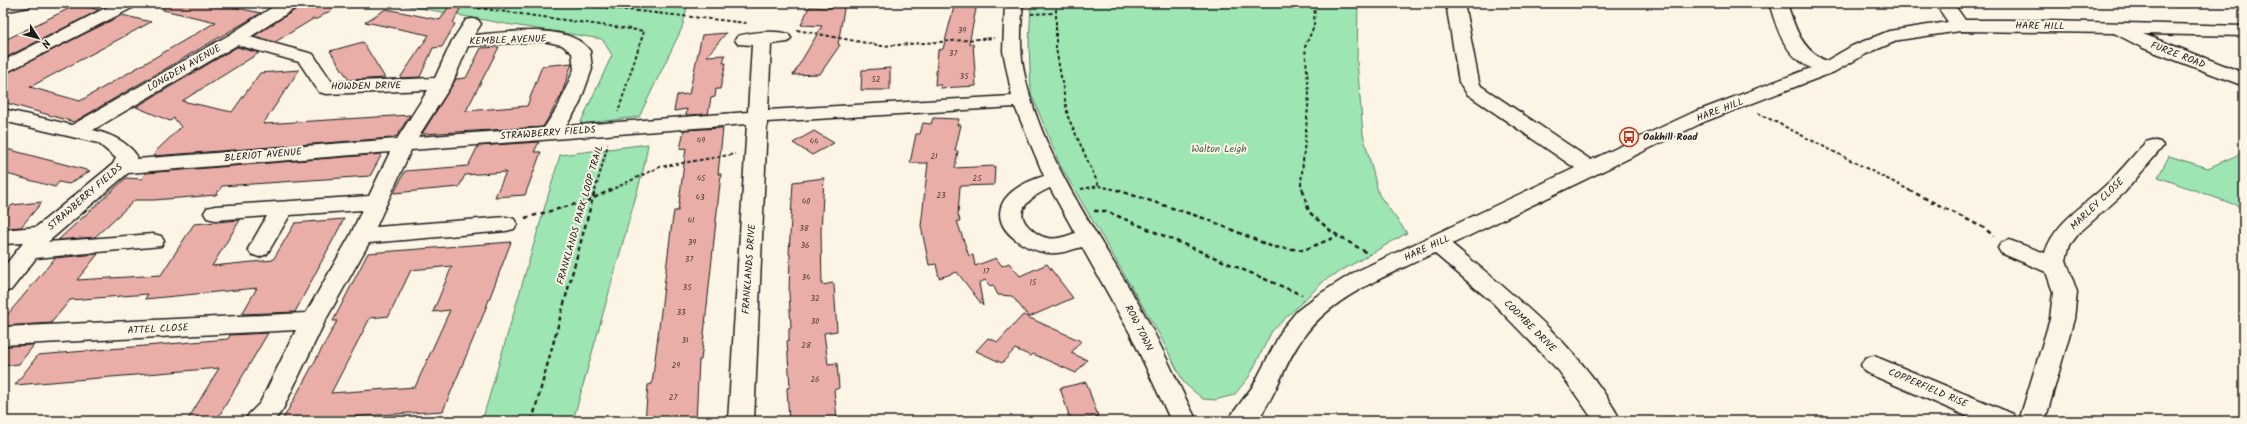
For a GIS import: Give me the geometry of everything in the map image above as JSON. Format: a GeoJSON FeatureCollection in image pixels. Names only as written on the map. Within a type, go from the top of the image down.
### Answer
{"type":"FeatureCollection","features":[{"type":"Feature","properties":{"kind":"street"},"geometry":{"type":"LineString","coordinates":[[3,8],[23,3]]}},
{"type":"Feature","properties":{"kind":"street"},"geometry":{"type":"LineString","coordinates":[[3,68],[128,3]]}},
{"type":"Feature","properties":{"kind":"street","name":"LONGDEN AVENUE"},"geometry":{"type":"LineString","coordinates":[[76,132],[235,39],[291,3]]}},
{"type":"Feature","properties":{"kind":"street","name":"ROW TOWN"},"geometry":{"type":"LineString","coordinates":[[1014,3],[1012,36],[1014,66],[1038,146],[1088,237],[1132,312],[1162,373],[1176,408],[1184,421]]}},
{"type":"Feature","properties":{"kind":"street"},"geometry":{"type":"LineString","coordinates":[[1455,3],[1469,82],[1474,90],[1590,169]]}},
{"type":"Feature","properties":{"kind":"street"},"geometry":{"type":"LineString","coordinates":[[1778,3],[1792,41],[1798,52],[1809,60],[1827,68]]}},
{"type":"Feature","properties":{"kind":"street"},"geometry":{"type":"LineString","coordinates":[[1944,3],[1960,26]]}},
{"type":"Feature","properties":{"kind":"street","name":"KEMBLE AVENUE"},"geometry":{"type":"LineString","coordinates":[[404,144],[442,84],[461,41],[472,24]]}},
{"type":"Feature","properties":{"kind":"street","name":"HARE HILL"},"geometry":{"type":"LineString","coordinates":[[1240,421],[1247,415],[1258,397],[1292,334],[1310,314],[1339,291],[1699,117],[1827,68],[1859,50],[1895,35],[1960,26],[2114,26],[2244,32]]}},
{"type":"Feature","properties":{"kind":"street","name":"FURZE ROAD"},"geometry":{"type":"LineString","coordinates":[[2114,26],[2150,44],[2244,80]]}},
{"type":"Feature","properties":{"kind":"street","name":"KEMBLE AVENUE"},"geometry":{"type":"LineString","coordinates":[[461,41],[543,36],[568,41],[581,51],[582,70],[569,105],[551,133]]}},
{"type":"Feature","properties":{"kind":"street","name":"FRANKLANDS DRIVE"},"geometry":{"type":"LineString","coordinates":[[741,421],[757,117],[753,40],[782,38]]}},
{"type":"Feature","properties":{"kind":"street","name":"HOWDEN DRIVE"},"geometry":{"type":"LineString","coordinates":[[235,39],[306,58],[326,88],[442,84]]}},
{"type":"Feature","properties":{"kind":"street"},"geometry":{"type":"LineString","coordinates":[[757,117],[1023,100]]}},
{"type":"Feature","properties":{"kind":"street","name":"STRAWBERRY FIELDS"},"geometry":{"type":"LineString","coordinates":[[3,115],[105,139],[127,156],[122,167],[36,243],[3,284]]}},
{"type":"Feature","properties":{"kind":"street","name":"STRAWBERRY FIELDS"},"geometry":{"type":"LineString","coordinates":[[404,144],[757,117]]}},
{"type":"Feature","properties":{"kind":"street"},"geometry":{"type":"LineString","coordinates":[[258,421],[270,409],[313,321],[360,236],[404,144]]}},
{"type":"Feature","properties":{"kind":"street","name":"BLERIOT AVENUE"},"geometry":{"type":"LineString","coordinates":[[122,167],[404,144]]}},
{"type":"Feature","properties":{"kind":"street","name":"MARLEY CLOSE"},"geometry":{"type":"LineString","coordinates":[[2032,421],[2062,319],[2065,292],[2054,260],[2059,243],[2071,228],[2116,188],[2153,146]]}},
{"type":"Feature","properties":{"kind":"street"},"geometry":{"type":"LineString","coordinates":[[1059,185],[1036,185],[1022,195],[1012,207],[1011,218],[1018,230],[1032,242],[1055,246],[1088,237]]}},
{"type":"Feature","properties":{"kind":"street"},"geometry":{"type":"LineString","coordinates":[[215,213],[377,202]]}},
{"type":"Feature","properties":{"kind":"street"},"geometry":{"type":"LineString","coordinates":[[259,249],[283,209]]}},
{"type":"Feature","properties":{"kind":"street"},"geometry":{"type":"LineString","coordinates":[[360,236],[506,224]]}},
{"type":"Feature","properties":{"kind":"street"},"geometry":{"type":"LineString","coordinates":[[3,237],[36,243],[153,241]]}},
{"type":"Feature","properties":{"kind":"street","name":"COOMBE DRIVE"},"geometry":{"type":"LineString","coordinates":[[1437,244],[1501,297],[1568,364],[1608,421]]}},
{"type":"Feature","properties":{"kind":"street"},"geometry":{"type":"LineString","coordinates":[[2009,248],[2033,259],[2057,267]]}},
{"type":"Feature","properties":{"kind":"street","name":"ATTEL CLOSE"},"geometry":{"type":"LineString","coordinates":[[3,336],[313,321]]}},
{"type":"Feature","properties":{"kind":"street","name":"COPPERFIELD RISE"},"geometry":{"type":"LineString","coordinates":[[1874,365],[2004,421]]}},
{"type":"Feature","properties":{"kind":"path","name":"FRANKLANDS PARK LOOP TRAIL"},"geometry":{"type":"LineString","coordinates":[[438,3],[644,31],[592,199],[532,421]]}},
{"type":"Feature","properties":{"kind":"path"},"geometry":{"type":"LineString","coordinates":[[1056,3],[1056,48],[1068,117],[1099,186]]}},
{"type":"Feature","properties":{"kind":"path"},"geometry":{"type":"LineString","coordinates":[[1315,3],[1314,26],[1306,47],[1309,96],[1301,184],[1309,212],[1339,235],[1388,266]]}},
{"type":"Feature","properties":{"kind":"path"},"geometry":{"type":"LineString","coordinates":[[1738,102],[1984,228],[2009,248]]}},
{"type":"Feature","properties":{"kind":"path"},"geometry":{"type":"LineString","coordinates":[[506,224],[592,199],[659,167],[755,151]]}},
{"type":"Feature","properties":{"kind":"path"},"geometry":{"type":"LineString","coordinates":[[1059,185],[1099,186],[1124,191],[1273,247],[1304,250],[1339,235]]}},
{"type":"Feature","properties":{"kind":"path"},"geometry":{"type":"LineString","coordinates":[[1074,211],[1106,211],[1323,304]]}},
{"type":"Feature","properties":{"kind":"green space"},"geometry":{"type":"Polygon","coordinates":[[[393,3],[688,3],[682,28],[639,117],[580,124],[612,55],[602,39],[506,24],[393,3]]]}},
{"type":"Feature","properties":{"kind":"green space","name":"Walton Leigh"},"geometry":{"type":"Polygon","coordinates":[[[1031,3],[1358,3],[1357,61],[1363,134],[1379,195],[1407,233],[1325,280],[1272,331],[1249,377],[1234,395],[1215,400],[1203,399],[1184,383],[1159,334],[1060,165],[1031,93],[1029,45],[1031,3]]]}},
{"type":"Feature","properties":{"kind":"green space"},"geometry":{"type":"Polygon","coordinates":[[[648,144],[644,167],[573,421],[482,421],[560,155],[648,144]]]}},
{"type":"Feature","properties":{"kind":"green space"},"geometry":{"type":"Polygon","coordinates":[[[2244,152],[2244,208],[2158,177],[2169,156],[2208,168],[2244,152]]]}},
{"type":"Feature","properties":{"kind":"building"},"geometry":{"type":"Polygon","coordinates":[[[163,3],[214,3],[261,13],[74,122],[3,102],[3,75],[122,15],[151,22],[30,87],[80,101],[216,22],[163,10],[163,3]]]}},
{"type":"Feature","properties":{"kind":"building"},"geometry":{"type":"Polygon","coordinates":[[[306,3],[336,7],[275,42],[254,36],[306,3]]]}},
{"type":"Feature","properties":{"kind":"building"},"geometry":{"type":"Polygon","coordinates":[[[451,3],[463,3],[453,23],[455,24],[442,47],[433,48],[420,77],[400,78],[429,35],[365,22],[386,9],[440,20],[451,3]]]}},
{"type":"Feature","properties":{"kind":"building"},"geometry":{"type":"Polygon","coordinates":[[[836,3],[845,3],[838,44],[840,45],[820,74],[793,75],[822,26],[801,25],[809,7],[833,8],[836,3]]]}},
{"type":"Feature","properties":{"kind":"building"},"geometry":{"type":"Polygon","coordinates":[[[955,3],[977,4],[969,44],[973,44],[976,86],[940,88],[941,85],[935,85],[938,50],[943,49],[955,3]]]}},
{"type":"Feature","properties":{"kind":"building"},"geometry":{"type":"Polygon","coordinates":[[[78,4],[99,10],[3,59],[3,41],[78,4]]]}},
{"type":"Feature","properties":{"kind":"building"},"geometry":{"type":"Polygon","coordinates":[[[726,33],[707,56],[725,55],[723,63],[726,63],[720,89],[716,89],[715,97],[711,98],[708,114],[686,115],[687,109],[674,111],[677,95],[689,94],[702,35],[726,33]]]}},
{"type":"Feature","properties":{"kind":"building"},"geometry":{"type":"Polygon","coordinates":[[[363,42],[385,78],[349,80],[330,51],[363,42]]]}},
{"type":"Feature","properties":{"kind":"building"},"geometry":{"type":"Polygon","coordinates":[[[237,47],[259,53],[182,101],[232,112],[260,73],[299,70],[263,124],[410,115],[397,136],[391,138],[153,156],[156,151],[181,127],[174,118],[170,121],[136,107],[237,47]]]}},
{"type":"Feature","properties":{"kind":"building"},"geometry":{"type":"Polygon","coordinates":[[[499,47],[466,111],[527,106],[542,66],[572,63],[561,96],[543,127],[422,134],[456,79],[466,78],[481,48],[499,47]]]}},
{"type":"Feature","properties":{"kind":"building"},"geometry":{"type":"Polygon","coordinates":[[[890,68],[890,90],[861,90],[862,70],[890,68]]]}},
{"type":"Feature","properties":{"kind":"building"},"geometry":{"type":"Polygon","coordinates":[[[933,118],[959,119],[957,125],[961,125],[955,151],[958,151],[955,168],[995,166],[994,185],[960,186],[958,214],[960,221],[957,221],[969,256],[973,255],[975,266],[996,258],[1002,266],[1009,263],[1020,276],[1047,264],[1073,298],[1029,317],[1012,296],[998,295],[993,285],[990,286],[985,280],[979,283],[983,306],[957,272],[939,278],[936,264],[929,265],[921,226],[928,163],[910,163],[916,134],[920,134],[923,123],[931,124],[933,118]]]}},
{"type":"Feature","properties":{"kind":"building"},"geometry":{"type":"Polygon","coordinates":[[[723,128],[718,174],[721,174],[701,360],[699,360],[696,421],[645,421],[648,385],[652,384],[671,230],[674,211],[678,211],[686,148],[680,149],[684,130],[723,128]]]}},
{"type":"Feature","properties":{"kind":"building"},"geometry":{"type":"Polygon","coordinates":[[[814,131],[834,143],[812,155],[793,143],[814,131]]]}},
{"type":"Feature","properties":{"kind":"building"},"geometry":{"type":"Polygon","coordinates":[[[539,142],[534,152],[541,152],[525,195],[495,197],[506,172],[465,175],[459,187],[394,193],[405,171],[468,166],[478,146],[539,142]]]}},
{"type":"Feature","properties":{"kind":"building"},"geometry":{"type":"Polygon","coordinates":[[[3,148],[90,171],[69,184],[59,182],[55,187],[3,173],[3,148]]]}},
{"type":"Feature","properties":{"kind":"building"},"geometry":{"type":"Polygon","coordinates":[[[382,154],[370,176],[222,186],[216,195],[135,200],[95,237],[58,240],[126,178],[142,179],[145,173],[382,154]]]}},
{"type":"Feature","properties":{"kind":"building"},"geometry":{"type":"Polygon","coordinates":[[[824,178],[821,231],[822,285],[833,283],[834,285],[837,331],[824,333],[828,364],[837,363],[839,388],[834,390],[837,418],[822,421],[789,421],[787,388],[790,387],[787,341],[789,340],[789,329],[791,328],[789,254],[793,182],[824,178]]]}},
{"type":"Feature","properties":{"kind":"building"},"geometry":{"type":"Polygon","coordinates":[[[42,202],[21,227],[3,228],[3,215],[12,205],[42,202]]]}},
{"type":"Feature","properties":{"kind":"building"},"geometry":{"type":"Polygon","coordinates":[[[344,219],[295,312],[242,314],[257,288],[145,299],[148,294],[70,300],[51,323],[3,326],[3,320],[55,258],[98,254],[77,280],[161,275],[194,224],[240,220],[212,266],[273,260],[295,223],[344,219]]]}},
{"type":"Feature","properties":{"kind":"building"},"geometry":{"type":"Polygon","coordinates":[[[511,242],[482,318],[443,411],[282,421],[337,321],[333,321],[368,253],[511,242]],[[452,266],[411,270],[389,316],[370,318],[331,393],[415,387],[450,310],[433,312],[452,266]]]}},
{"type":"Feature","properties":{"kind":"building"},"geometry":{"type":"Polygon","coordinates":[[[1023,315],[1081,341],[1071,353],[1087,360],[1076,373],[1033,354],[1031,356],[1015,349],[1002,363],[976,351],[988,338],[998,342],[1023,315]]]}},
{"type":"Feature","properties":{"kind":"building"},"geometry":{"type":"Polygon","coordinates":[[[268,333],[216,421],[187,421],[219,368],[15,385],[38,355],[228,339],[230,335],[268,333]]]}},
{"type":"Feature","properties":{"kind":"building"},"geometry":{"type":"Polygon","coordinates":[[[34,345],[19,364],[3,366],[3,346],[34,345]]]}},
{"type":"Feature","properties":{"kind":"building"},"geometry":{"type":"Polygon","coordinates":[[[1086,382],[1098,416],[1071,421],[1060,388],[1086,382]]]}},
{"type":"Feature","properties":{"kind":"place","name":"Oakhill Road"},"geometry":{"type":"Point","coordinates":[1629,137]}}]}
